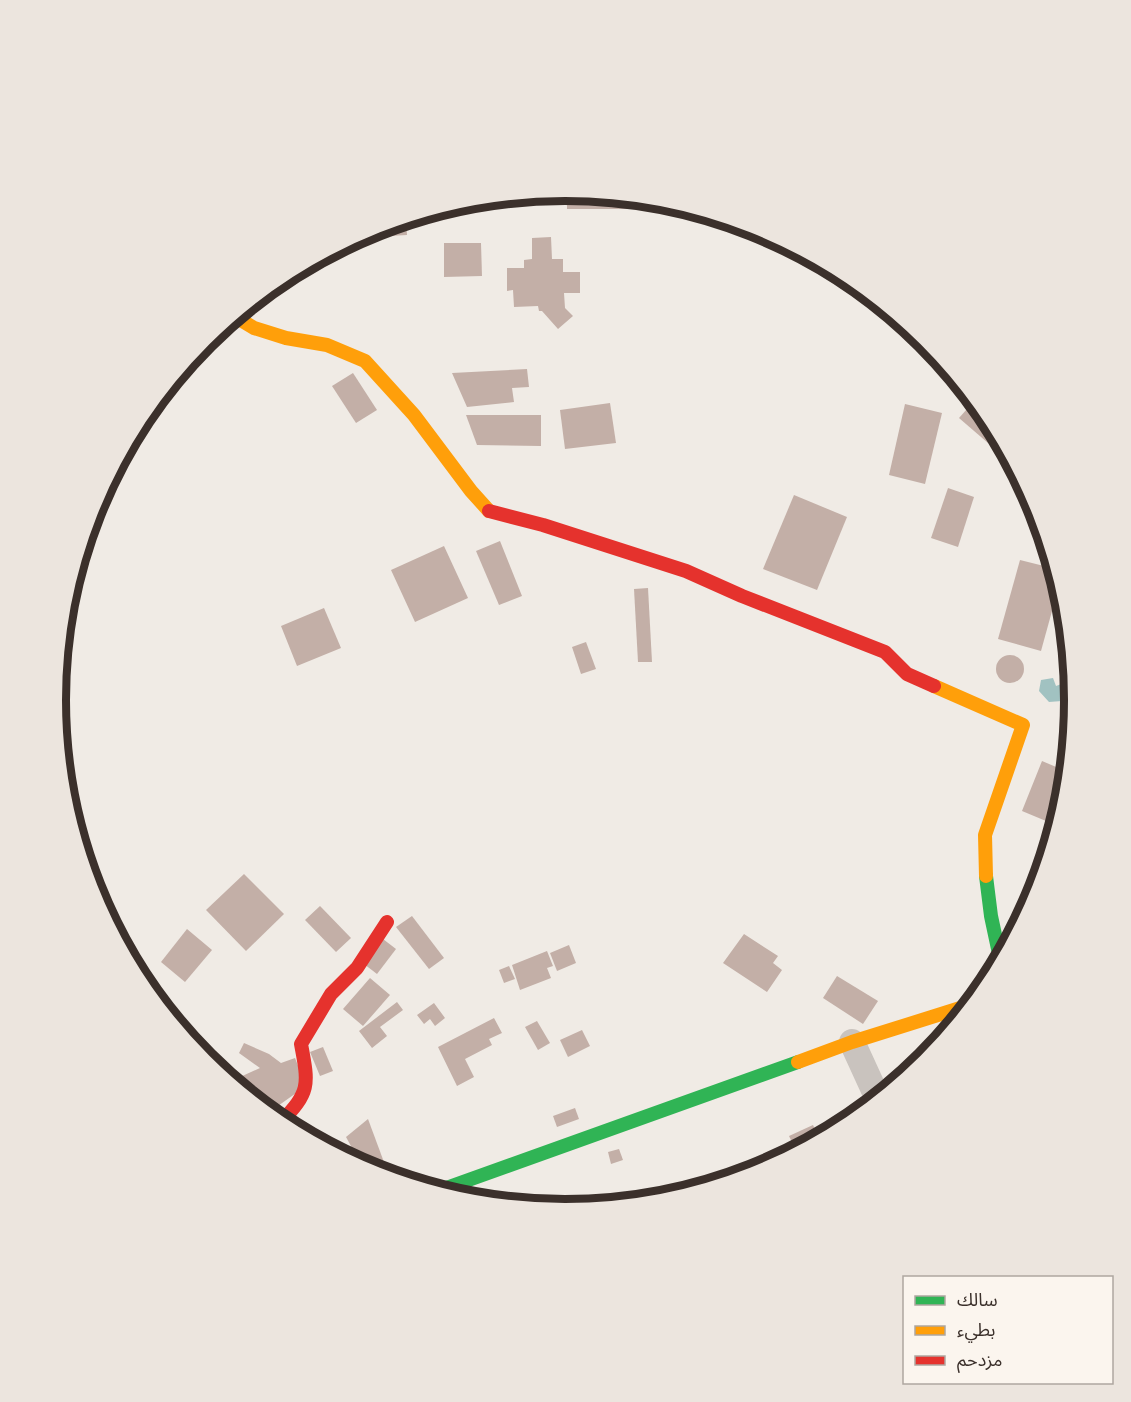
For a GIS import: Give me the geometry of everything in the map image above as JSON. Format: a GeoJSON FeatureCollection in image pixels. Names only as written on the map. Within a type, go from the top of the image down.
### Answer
{"type":"FeatureCollection","features":[{"type":"Feature","properties":{"kind":"street"},"geometry":{"type":"LineString","coordinates":[[242,321],[254,328],[286,338],[327,345],[365,361],[419,422],[489,511],[543,525],[686,571],[742,596],[885,652],[908,674],[1023,725],[985,836],[985,854],[998,951]]}},
{"type":"Feature","properties":{"kind":"street"},"geometry":{"type":"LineString","coordinates":[[288,1116],[302,1100],[308,1083],[301,1044],[331,994],[357,968],[387,922]]}},
{"type":"Feature","properties":{"kind":"street"},"geometry":{"type":"LineString","coordinates":[[450,1187],[852,1042],[959,1009]]}},
{"type":"Feature","properties":{"kind":"street"},"geometry":{"type":"LineString","coordinates":[[852,1042],[875,1093]]}},
{"type":"Feature","properties":{"kind":"water"},"geometry":{"type":"Polygon","coordinates":[[[1064,674],[1065,701],[1049,702],[1039,691],[1041,680],[1053,678],[1056,686],[1064,683],[1064,674]]]}},
{"type":"Feature","properties":{"kind":"building"},"geometry":{"type":"Polygon","coordinates":[[[566,201],[631,206],[637,207],[637,209],[567,209],[567,204],[532,203],[566,201]]]}},
{"type":"Feature","properties":{"kind":"building"},"geometry":{"type":"Polygon","coordinates":[[[407,228],[407,235],[383,236],[407,228]]]}},
{"type":"Feature","properties":{"kind":"building"},"geometry":{"type":"Polygon","coordinates":[[[551,237],[552,259],[563,259],[563,272],[580,272],[580,293],[564,293],[565,308],[573,316],[558,329],[542,311],[539,311],[538,306],[514,307],[513,290],[507,291],[507,268],[524,268],[524,260],[532,259],[532,238],[551,237]]]}},
{"type":"Feature","properties":{"kind":"building"},"geometry":{"type":"Polygon","coordinates":[[[444,243],[481,243],[482,276],[444,277],[444,243]]]}},
{"type":"Feature","properties":{"kind":"building"},"geometry":{"type":"Polygon","coordinates":[[[527,369],[529,387],[512,388],[514,402],[467,407],[452,373],[527,369]]]}},
{"type":"Feature","properties":{"kind":"building"},"geometry":{"type":"Polygon","coordinates":[[[353,373],[377,410],[356,423],[332,386],[353,373]]]}},
{"type":"Feature","properties":{"kind":"building"},"geometry":{"type":"Polygon","coordinates":[[[610,403],[616,443],[565,449],[560,410],[610,403]]]}},
{"type":"Feature","properties":{"kind":"building"},"geometry":{"type":"Polygon","coordinates":[[[905,404],[942,413],[925,484],[889,475],[905,404]]]}},
{"type":"Feature","properties":{"kind":"building"},"geometry":{"type":"Polygon","coordinates":[[[969,407],[991,439],[988,443],[959,418],[969,407]]]}},
{"type":"Feature","properties":{"kind":"building"},"geometry":{"type":"Polygon","coordinates":[[[466,415],[541,415],[541,446],[477,445],[466,415]]]}},
{"type":"Feature","properties":{"kind":"building"},"geometry":{"type":"Polygon","coordinates":[[[948,488],[974,497],[958,547],[931,538],[948,488]]]}},
{"type":"Feature","properties":{"kind":"building"},"geometry":{"type":"Polygon","coordinates":[[[794,495],[847,517],[817,590],[763,569],[794,495]]]}},
{"type":"Feature","properties":{"kind":"building"},"geometry":{"type":"Polygon","coordinates":[[[500,541],[522,596],[499,605],[476,551],[500,541]]]}},
{"type":"Feature","properties":{"kind":"building"},"geometry":{"type":"Polygon","coordinates":[[[444,546],[468,598],[415,622],[391,570],[444,546]]]}},
{"type":"Feature","properties":{"kind":"building"},"geometry":{"type":"Polygon","coordinates":[[[1020,560],[1046,567],[1055,602],[1041,651],[998,639],[1020,560]]]}},
{"type":"Feature","properties":{"kind":"building"},"geometry":{"type":"Polygon","coordinates":[[[648,588],[652,662],[638,662],[634,589],[648,588]]]}},
{"type":"Feature","properties":{"kind":"building"},"geometry":{"type":"Polygon","coordinates":[[[324,608],[341,648],[297,666],[281,626],[324,608]]]}},
{"type":"Feature","properties":{"kind":"building"},"geometry":{"type":"Polygon","coordinates":[[[586,642],[596,669],[581,674],[572,647],[586,642]]]}},
{"type":"Feature","properties":{"kind":"building"},"geometry":{"type":"Polygon","coordinates":[[[1010,655],[1020,659],[1024,669],[1020,679],[1010,683],[1000,679],[996,669],[1000,659],[1010,655]]]}},
{"type":"Feature","properties":{"kind":"building"},"geometry":{"type":"Polygon","coordinates":[[[1042,761],[1060,769],[1050,823],[1022,811],[1042,761]]]}},
{"type":"Feature","properties":{"kind":"building"},"geometry":{"type":"Polygon","coordinates":[[[244,874],[284,914],[246,951],[206,910],[244,874]]]}},
{"type":"Feature","properties":{"kind":"building"},"geometry":{"type":"Polygon","coordinates":[[[320,906],[351,938],[336,952],[305,920],[320,906]]]}},
{"type":"Feature","properties":{"kind":"building"},"geometry":{"type":"Polygon","coordinates":[[[412,916],[444,958],[429,969],[396,927],[412,916]]]}},
{"type":"Feature","properties":{"kind":"building"},"geometry":{"type":"Polygon","coordinates":[[[187,929],[212,950],[185,982],[161,962],[187,929]]]}},
{"type":"Feature","properties":{"kind":"building"},"geometry":{"type":"Polygon","coordinates":[[[744,934],[778,956],[773,963],[782,970],[767,992],[723,963],[744,934]]]}},
{"type":"Feature","properties":{"kind":"building"},"geometry":{"type":"Polygon","coordinates":[[[383,939],[396,949],[377,974],[364,964],[383,939]]]}},
{"type":"Feature","properties":{"kind":"building"},"geometry":{"type":"Polygon","coordinates":[[[569,945],[576,963],[557,971],[550,953],[569,945]]]}},
{"type":"Feature","properties":{"kind":"building"},"geometry":{"type":"Polygon","coordinates":[[[547,951],[553,966],[547,968],[551,978],[520,990],[512,965],[547,951]]]}},
{"type":"Feature","properties":{"kind":"building"},"geometry":{"type":"Polygon","coordinates":[[[509,966],[515,979],[504,983],[499,970],[509,966]]]}},
{"type":"Feature","properties":{"kind":"building"},"geometry":{"type":"Polygon","coordinates":[[[837,976],[878,1001],[863,1024],[823,998],[837,976]]]}},
{"type":"Feature","properties":{"kind":"building"},"geometry":{"type":"Polygon","coordinates":[[[370,978],[390,995],[363,1026],[343,1009],[370,978]]]}},
{"type":"Feature","properties":{"kind":"building"},"geometry":{"type":"Polygon","coordinates":[[[397,1002],[403,1010],[380,1027],[387,1036],[372,1048],[359,1031],[397,1002]]]}},
{"type":"Feature","properties":{"kind":"building"},"geometry":{"type":"Polygon","coordinates":[[[434,1003],[445,1018],[435,1026],[430,1019],[424,1024],[417,1015],[434,1003]]]}},
{"type":"Feature","properties":{"kind":"building"},"geometry":{"type":"Polygon","coordinates":[[[494,1018],[502,1033],[489,1039],[492,1045],[465,1059],[474,1077],[457,1086],[438,1047],[494,1018]]]}},
{"type":"Feature","properties":{"kind":"building"},"geometry":{"type":"Polygon","coordinates":[[[537,1021],[550,1043],[538,1050],[525,1027],[537,1021]]]}},
{"type":"Feature","properties":{"kind":"building"},"geometry":{"type":"Polygon","coordinates":[[[582,1030],[590,1046],[568,1057],[560,1040],[582,1030]]]}},
{"type":"Feature","properties":{"kind":"building"},"geometry":{"type":"Polygon","coordinates":[[[930,1042],[922,1051],[919,1046],[930,1042]]]}},
{"type":"Feature","properties":{"kind":"building"},"geometry":{"type":"Polygon","coordinates":[[[244,1043],[269,1054],[281,1063],[295,1058],[306,1086],[276,1107],[237,1078],[260,1068],[239,1053],[244,1043]]]}},
{"type":"Feature","properties":{"kind":"building"},"geometry":{"type":"Polygon","coordinates":[[[323,1047],[333,1071],[320,1076],[310,1052],[323,1047]]]}},
{"type":"Feature","properties":{"kind":"building"},"geometry":{"type":"Polygon","coordinates":[[[575,1108],[579,1119],[557,1127],[553,1116],[575,1108]]]}},
{"type":"Feature","properties":{"kind":"building"},"geometry":{"type":"Polygon","coordinates":[[[368,1119],[386,1166],[355,1154],[346,1137],[368,1119]]]}},
{"type":"Feature","properties":{"kind":"building"},"geometry":{"type":"Polygon","coordinates":[[[813,1125],[817,1133],[793,1145],[789,1136],[813,1125]]]}},
{"type":"Feature","properties":{"kind":"building"},"geometry":{"type":"Polygon","coordinates":[[[619,1149],[623,1160],[611,1164],[608,1152],[619,1149]]]}},
{"type":"Feature","properties":{"kind":"traffic: fast"},"geometry":{"type":"LineString","coordinates":[[986,876],[998,950]]}},
{"type":"Feature","properties":{"kind":"traffic: fast"},"geometry":{"type":"LineString","coordinates":[[450,1187],[798,1062]]}},
{"type":"Feature","properties":{"kind":"traffic: slow"},"geometry":{"type":"LineString","coordinates":[[242,321],[254,328],[286,338],[327,345],[365,361],[414,415],[471,491],[489,511]]}},
{"type":"Feature","properties":{"kind":"traffic: slow"},"geometry":{"type":"LineString","coordinates":[[934,686],[1023,725],[985,835],[986,876]]}},
{"type":"Feature","properties":{"kind":"traffic: slow"},"geometry":{"type":"LineString","coordinates":[[798,1062],[852,1042],[959,1008]]}},
{"type":"Feature","properties":{"kind":"traffic: jam"},"geometry":{"type":"LineString","coordinates":[[489,511],[543,525],[686,571],[742,596],[885,652],[907,674],[934,686]]}},
{"type":"Feature","properties":{"kind":"traffic: jam"},"geometry":{"type":"LineString","coordinates":[[287,1115],[305,1088],[306,1079],[301,1044],[331,994],[357,968],[387,922]]}}]}
